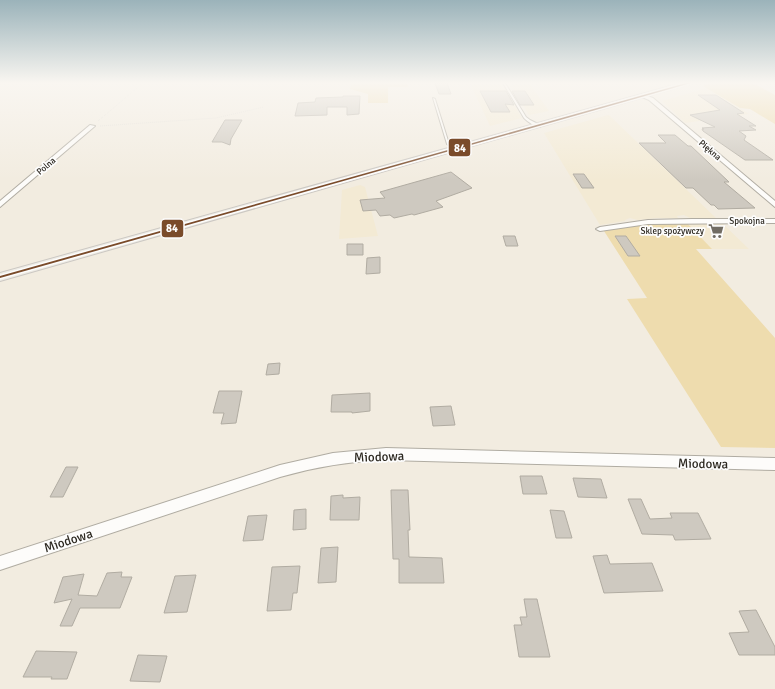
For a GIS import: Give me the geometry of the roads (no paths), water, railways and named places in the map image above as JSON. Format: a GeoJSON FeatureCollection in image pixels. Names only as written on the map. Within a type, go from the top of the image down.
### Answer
{"type":"FeatureCollection","features":[{"type":"Feature","properties":{"kind":"main road"},"geometry":{"type":"LineString","coordinates":[[0,277],[577,115]]}},
{"type":"Feature","properties":{"kind":"street","name":"Piękna"},"geometry":{"type":"LineString","coordinates":[[669,115],[775,205]]}},
{"type":"Feature","properties":{"kind":"street","name":"Polna"},"geometry":{"type":"LineString","coordinates":[[0,205],[92,126]]}},
{"type":"Feature","properties":{"kind":"street","name":"Spokojna"},"geometry":{"type":"LineString","coordinates":[[600,229],[648,222],[775,221]]}},
{"type":"Feature","properties":{"kind":"street","name":"Miodowa"},"geometry":{"type":"LineString","coordinates":[[0,563],[280,471],[344,457],[386,454],[775,464]]}},
{"type":"Feature","properties":{"kind":"lane"},"geometry":{"type":"LineString","coordinates":[[439,115],[448,144],[455,149]]}},
{"type":"Feature","properties":{"kind":"lane"},"geometry":{"type":"LineString","coordinates":[[524,115],[529,121],[539,126]]}},
{"type":"Feature","properties":{"kind":"place","name":"Sklep spożywczy"},"geometry":{"type":"Point","coordinates":[716,231]}}]}
